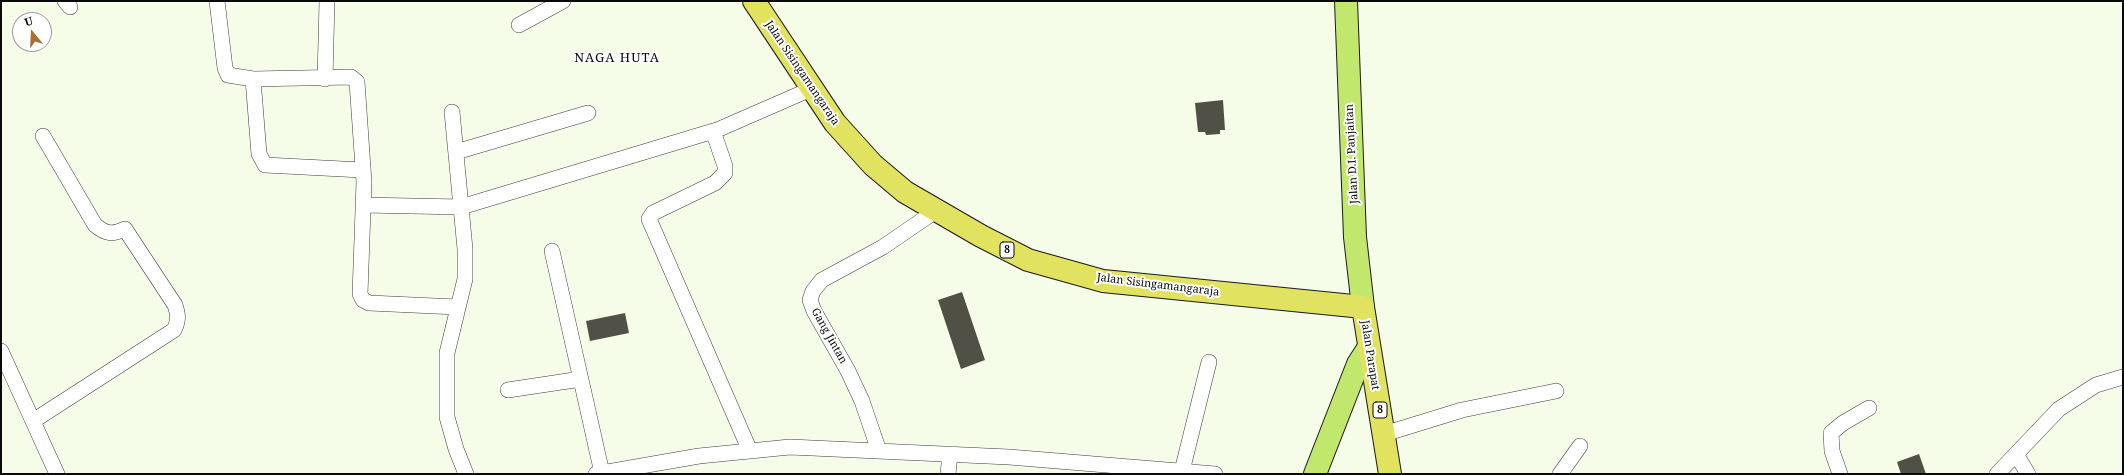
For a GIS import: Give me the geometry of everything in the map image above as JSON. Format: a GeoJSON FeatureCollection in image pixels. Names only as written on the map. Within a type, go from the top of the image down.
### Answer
{"type":"FeatureCollection","features":[{"type":"Feature","properties":{"kind":"highway","name":"Jalan Sisingamangaraja"},"geometry":{"type":"LineString","coordinates":[[754,1],[835,123],[873,165],[905,192],[981,236],[1028,260],[1102,281],[1363,307]]}},
{"type":"Feature","properties":{"kind":"highway","name":"Jalan Parapat"},"geometry":{"type":"LineString","coordinates":[[1363,307],[1390,474]]}},
{"type":"Feature","properties":{"kind":"main road","name":"Jalan D.I. Panjaitan"},"geometry":{"type":"LineString","coordinates":[[1346,1],[1355,237],[1363,307]]}},
{"type":"Feature","properties":{"kind":"main road"},"geometry":{"type":"LineString","coordinates":[[1315,474],[1358,364],[1369,347]]}},
{"type":"Feature","properties":{"kind":"street"},"geometry":{"type":"LineString","coordinates":[[217,1],[226,72],[231,76],[253,79],[325,79],[351,77],[355,79],[358,85],[363,205],[360,294],[363,300],[369,303],[457,307]]}},
{"type":"Feature","properties":{"kind":"street"},"geometry":{"type":"LineString","coordinates":[[325,79],[327,1]]}},
{"type":"Feature","properties":{"kind":"street"},"geometry":{"type":"LineString","coordinates":[[519,25],[563,1]]}},
{"type":"Feature","properties":{"kind":"street"},"geometry":{"type":"LineString","coordinates":[[253,79],[259,154],[265,165],[362,170]]}},
{"type":"Feature","properties":{"kind":"street"},"geometry":{"type":"LineString","coordinates":[[363,205],[462,207],[713,131],[811,89]]}},
{"type":"Feature","properties":{"kind":"street"},"geometry":{"type":"LineString","coordinates":[[452,112],[462,207],[465,249],[465,278],[447,353],[447,417],[456,449],[466,474]]}},
{"type":"Feature","properties":{"kind":"street"},"geometry":{"type":"LineString","coordinates":[[456,152],[588,113]]}},
{"type":"Feature","properties":{"kind":"street"},"geometry":{"type":"LineString","coordinates":[[713,131],[725,166],[725,173],[715,183],[653,213],[648,219],[750,451]]}},
{"type":"Feature","properties":{"kind":"street"},"geometry":{"type":"LineString","coordinates":[[33,421],[174,330],[178,322],[178,313],[175,304],[126,229],[115,234],[107,233],[95,225],[43,136]]}},
{"type":"Feature","properties":{"kind":"street","name":"Gang Jintan"},"geometry":{"type":"LineString","coordinates":[[879,451],[862,401],[848,371],[814,311],[810,300],[813,292],[822,280],[883,248],[937,210]]}},
{"type":"Feature","properties":{"kind":"street"},"geometry":{"type":"LineString","coordinates":[[552,250],[581,379],[599,474],[699,456],[790,447],[950,454],[1215,474]]}},
{"type":"Feature","properties":{"kind":"street"},"geometry":{"type":"LineString","coordinates":[[1,351],[57,474]]}},
{"type":"Feature","properties":{"kind":"street"},"geometry":{"type":"LineString","coordinates":[[1182,471],[1209,362]]}},
{"type":"Feature","properties":{"kind":"street"},"geometry":{"type":"LineString","coordinates":[[508,390],[581,379]]}},
{"type":"Feature","properties":{"kind":"street"},"geometry":{"type":"LineString","coordinates":[[1997,474],[2036,431],[2059,409],[2096,385],[2122,379]]}},
{"type":"Feature","properties":{"kind":"street"},"geometry":{"type":"LineString","coordinates":[[1384,434],[1462,410],[1556,391]]}},
{"type":"Feature","properties":{"kind":"street"},"geometry":{"type":"LineString","coordinates":[[1840,474],[1832,451],[1831,433],[1843,422],[1869,408]]}},
{"type":"Feature","properties":{"kind":"street"},"geometry":{"type":"LineString","coordinates":[[1560,474],[1580,446]]}},
{"type":"Feature","properties":{"kind":"street"},"geometry":{"type":"LineString","coordinates":[[948,474],[950,454]]}},
{"type":"Feature","properties":{"kind":"street"},"geometry":{"type":"LineString","coordinates":[[2016,454],[2028,474]]}},
{"type":"Feature","properties":{"kind":"building"},"geometry":{"type":"Polygon","coordinates":[[[1223,100],[1225,130],[1220,130],[1220,134],[1206,135],[1205,132],[1198,132],[1195,103],[1223,100]]]}},
{"type":"Feature","properties":{"kind":"building"},"geometry":{"type":"Polygon","coordinates":[[[962,292],[985,360],[961,369],[938,300],[962,292]]]}},
{"type":"Feature","properties":{"kind":"building"},"geometry":{"type":"Polygon","coordinates":[[[625,313],[629,333],[590,341],[586,321],[625,313]]]}},
{"type":"Feature","properties":{"kind":"building"},"geometry":{"type":"Polygon","coordinates":[[[1919,454],[1926,474],[1901,474],[1897,462],[1919,454]]]}},
{"type":"Feature","properties":{"kind":"district","name":"NAGA HUTA"},"geometry":{"type":"Point","coordinates":[617,58]}}]}
